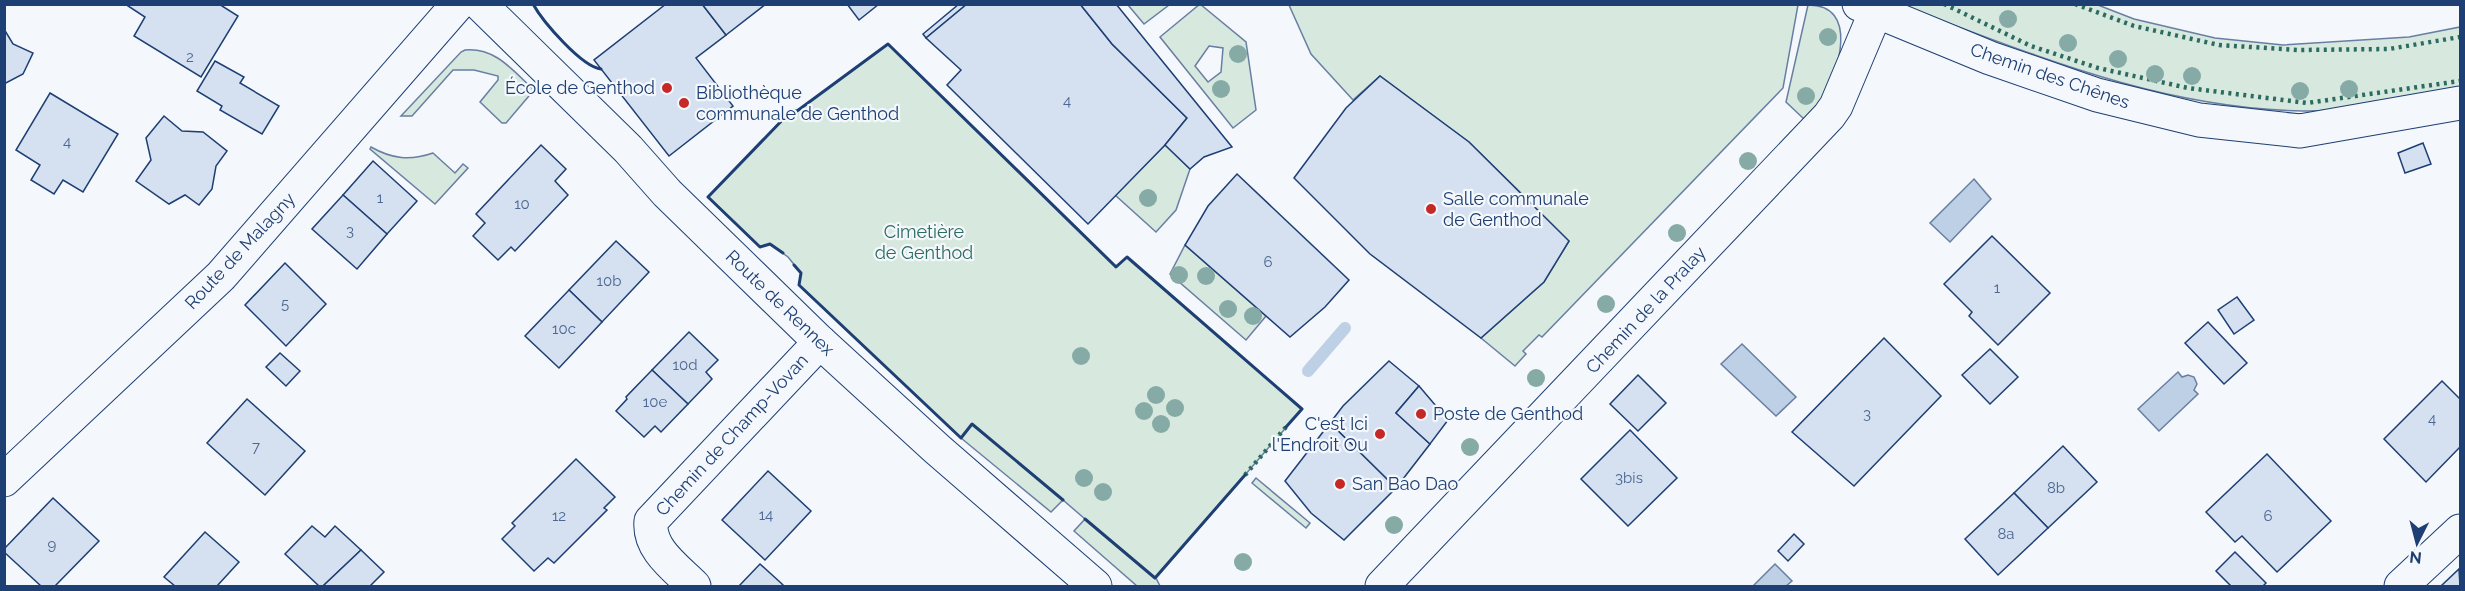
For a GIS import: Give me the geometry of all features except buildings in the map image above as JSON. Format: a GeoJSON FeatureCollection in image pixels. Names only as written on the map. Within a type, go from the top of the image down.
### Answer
{"type":"FeatureCollection","features":[{"type":"Feature","properties":{"kind":"street","name":"Route de Malagny"},"geometry":{"type":"LineString","coordinates":[[4,480],[221,276],[458,4]]}},
{"type":"Feature","properties":{"kind":"street","name":"Route de Rennex"},"geometry":{"type":"LineString","coordinates":[[480,4],[628,149],[675,201],[820,342],[924,438],[1095,586]]}},
{"type":"Feature","properties":{"kind":"street","name":"Chemin des Chênes"},"geometry":{"type":"LineString","coordinates":[[1868,8],[1990,58],[2097,95],[2199,120],[2300,130],[2460,103]]}},
{"type":"Feature","properties":{"kind":"street","name":"Chemin de la Pralay"},"geometry":{"type":"LineString","coordinates":[[1382,586],[1829,116],[1836,106],[1868,8]]}},
{"type":"Feature","properties":{"kind":"street","name":"Chemin de Champ-Vovan"},"geometry":{"type":"LineString","coordinates":[[694,586],[655,546],[649,534],[651,521],[820,342]]}},
{"type":"Feature","properties":{"kind":"street"},"geometry":{"type":"LineString","coordinates":[[2401,586],[2460,531]]}},
{"type":"Feature","properties":{"kind":"green space"},"geometry":{"type":"Polygon","coordinates":[[[1200,4],[1246,42],[1256,110],[1233,128],[1160,37],[1200,4]],[[1209,46],[1195,66],[1208,82],[1221,72],[1223,48],[1209,46]]]}},
{"type":"Feature","properties":{"kind":"green space"},"geometry":{"type":"Polygon","coordinates":[[[1128,5],[1169,5],[1144,24],[1128,5]]]}},
{"type":"Feature","properties":{"kind":"green space"},"geometry":{"type":"Polygon","coordinates":[[[1289,5],[1798,5],[1783,88],[1542,337],[1539,335],[1523,351],[1526,354],[1515,366],[1481,338],[1544,282],[1569,241],[1469,142],[1380,76],[1353,100],[1311,54],[1289,5]]]}},
{"type":"Feature","properties":{"kind":"green space"},"geometry":{"type":"Polygon","coordinates":[[[1808,5],[1824,8],[1834,16],[1840,27],[1841,42],[1835,72],[1824,99],[1805,120],[1786,102],[1808,5]]]}},
{"type":"Feature","properties":{"kind":"green space"},"geometry":{"type":"Polygon","coordinates":[[[1900,5],[2098,5],[2134,19],[2215,38],[2283,45],[2409,37],[2460,27],[2460,89],[2361,107],[2322,111],[2249,108],[2146,89],[2097,75],[1900,5]]]}},
{"type":"Feature","properties":{"kind":"green space","name":"Cimetière de Genthod"},"geometry":{"type":"Polygon","coordinates":[[[888,44],[1116,266],[1127,257],[1302,409],[1156,578],[1160,586],[1137,586],[1074,531],[1085,519],[1063,500],[1051,512],[961,438],[799,285],[801,273],[788,257],[770,244],[760,247],[708,197],[792,110],[797,111],[888,44]]]}},
{"type":"Feature","properties":{"kind":"green space"},"geometry":{"type":"Polygon","coordinates":[[[465,50],[486,52],[504,62],[534,90],[506,123],[502,123],[480,102],[498,80],[498,76],[474,70],[453,70],[412,116],[401,116],[461,52],[465,50]]]}},
{"type":"Feature","properties":{"kind":"green space"},"geometry":{"type":"Polygon","coordinates":[[[1165,145],[1190,169],[1176,210],[1156,232],[1115,195],[1165,145]]]}},
{"type":"Feature","properties":{"kind":"green space"},"geometry":{"type":"Polygon","coordinates":[[[371,147],[401,158],[433,153],[455,173],[463,164],[468,168],[435,204],[370,149],[371,147]]]}},
{"type":"Feature","properties":{"kind":"green space"},"geometry":{"type":"Polygon","coordinates":[[[1185,245],[1266,316],[1246,340],[1170,274],[1185,245]]]}},
{"type":"Feature","properties":{"kind":"green space"},"geometry":{"type":"Polygon","coordinates":[[[1256,478],[1310,523],[1306,528],[1252,483],[1256,478]]]}},
{"type":"Feature","properties":{"kind":"water"},"geometry":{"type":"Polygon","coordinates":[[[1974,179],[1991,199],[1950,242],[1930,223],[1974,179]]]}},
{"type":"Feature","properties":{"kind":"water"},"geometry":{"type":"Polygon","coordinates":[[[1742,344],[1796,397],[1776,416],[1721,364],[1742,344]]]}},
{"type":"Feature","properties":{"kind":"water"},"geometry":{"type":"Polygon","coordinates":[[[2178,372],[2182,377],[2188,375],[2194,377],[2197,384],[2194,390],[2198,394],[2159,431],[2138,409],[2178,372]]]}},
{"type":"Feature","properties":{"kind":"water"},"geometry":{"type":"Polygon","coordinates":[[[1775,564],[1792,581],[1786,586],[1753,586],[1775,564]]]}},
{"type":"Feature","properties":{"kind":"waterway"},"geometry":{"type":"LineString","coordinates":[[1308,371],[1345,328]]}},
{"type":"Feature","properties":{"kind":"hedge"},"geometry":{"type":"LineString","coordinates":[[1944,4],[2031,46],[2098,68],[2188,88],[2307,103],[2460,81]]}},
{"type":"Feature","properties":{"kind":"hedge"},"geometry":{"type":"LineString","coordinates":[[2075,4],[2134,26],[2219,45],[2298,50],[2389,49],[2460,37]]}},
{"type":"Feature","properties":{"kind":"hedge"},"geometry":{"type":"LineString","coordinates":[[1245,475],[1286,427]]}},
{"type":"Feature","properties":{"kind":"wall"},"geometry":{"type":"LineString","coordinates":[[533,4],[554,32],[574,52],[584,61],[601,69]]}},
{"type":"Feature","properties":{"kind":"wall"},"geometry":{"type":"LineString","coordinates":[[783,253],[770,244],[760,247],[708,197],[792,110],[797,111],[888,44],[1116,267],[1127,257],[1302,409],[1286,427]]}},
{"type":"Feature","properties":{"kind":"wall"},"geometry":{"type":"LineString","coordinates":[[794,265],[801,273],[799,285],[961,438],[972,424],[1063,500]]}},
{"type":"Feature","properties":{"kind":"wall"},"geometry":{"type":"LineString","coordinates":[[1085,519],[1155,578],[1245,475]]}},
{"type":"Feature","properties":{"kind":"place","name":"École de Genthod"},"geometry":{"type":"Point","coordinates":[667,88]}},
{"type":"Feature","properties":{"kind":"place","name":"Bibliothèque communale de Genthod"},"geometry":{"type":"Point","coordinates":[684,103]}},
{"type":"Feature","properties":{"kind":"place","name":"Salle communale de Genthod"},"geometry":{"type":"Point","coordinates":[1431,209]}},
{"type":"Feature","properties":{"kind":"place","name":"Poste de Genthod"},"geometry":{"type":"Point","coordinates":[1421,414]}},
{"type":"Feature","properties":{"kind":"place","name":"C'est Ici l'Endroit Ou"},"geometry":{"type":"Point","coordinates":[1380,434]}},
{"type":"Feature","properties":{"kind":"place","name":"San Bao Dao"},"geometry":{"type":"Point","coordinates":[1340,484]}}]}
